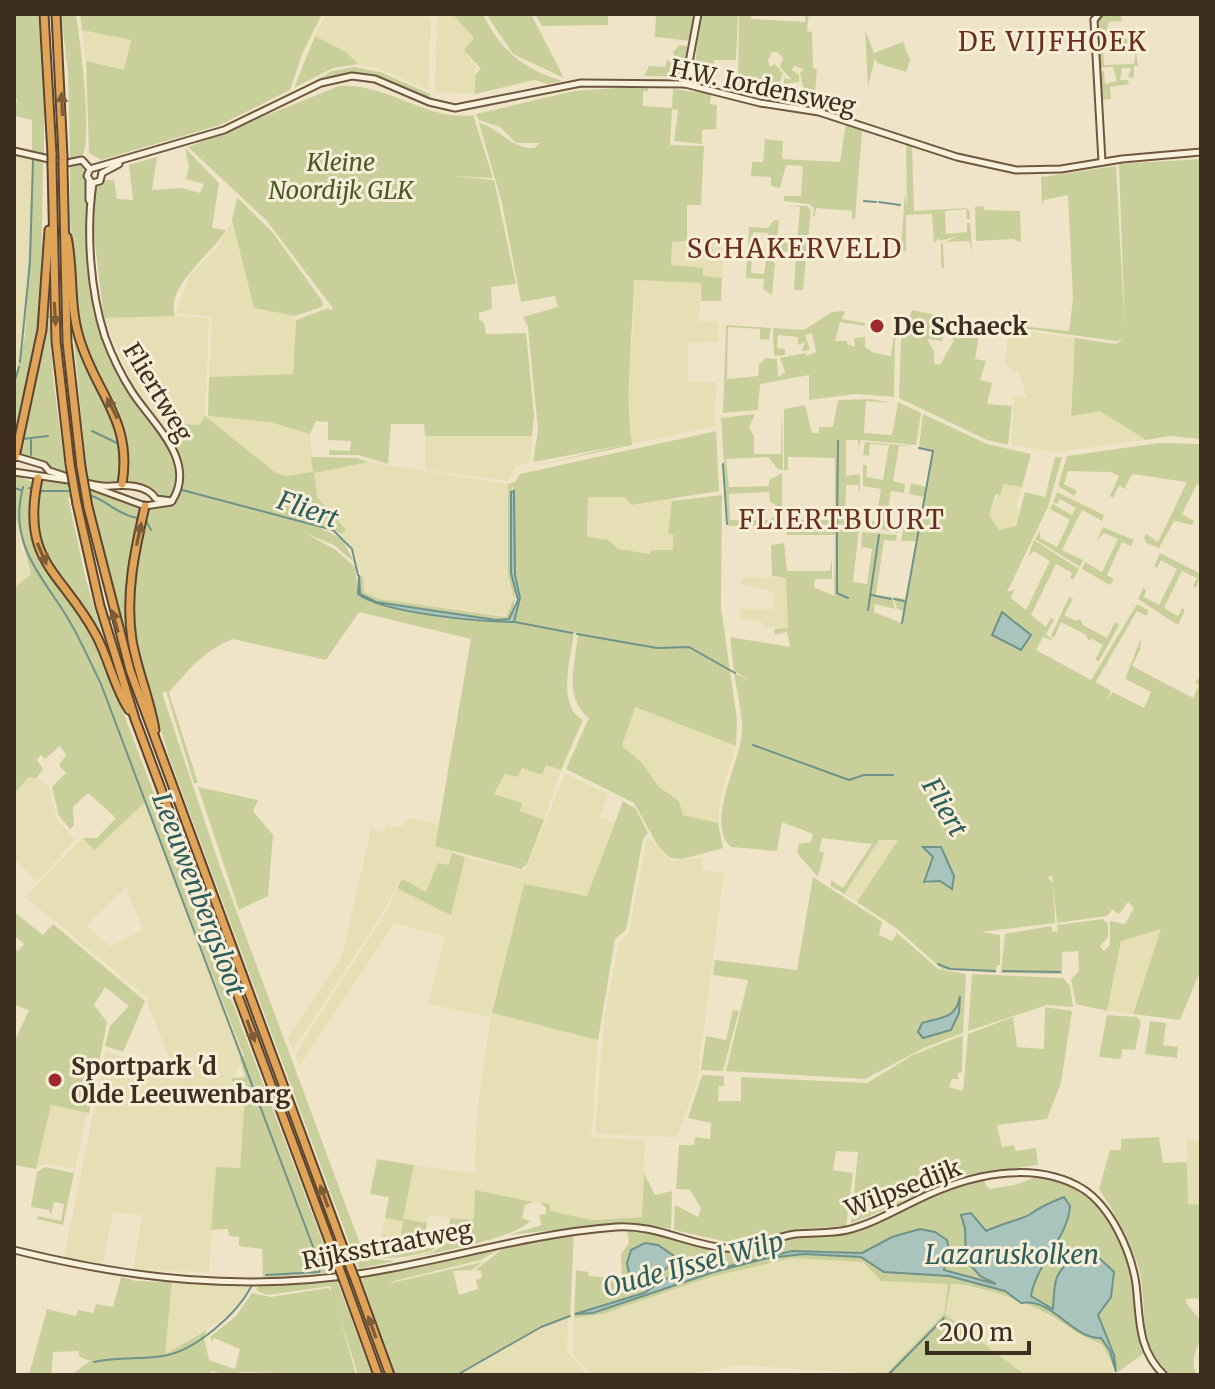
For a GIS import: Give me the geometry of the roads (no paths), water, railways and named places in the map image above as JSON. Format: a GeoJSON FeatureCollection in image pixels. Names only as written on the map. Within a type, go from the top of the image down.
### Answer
{"type":"FeatureCollection","features":[{"type":"Feature","properties":{"kind":"highway"},"geometry":{"type":"LineString","coordinates":[[44,14],[52,154],[56,341],[70,464],[100,606],[135,719],[378,1375]]}},
{"type":"Feature","properties":{"kind":"highway"},"geometry":{"type":"LineString","coordinates":[[56,14],[67,342],[81,467],[116,625],[158,748],[390,1375]]}},
{"type":"Feature","properties":{"kind":"highway"},"geometry":{"type":"LineString","coordinates":[[14,456],[42,330],[52,208]]}},
{"type":"Feature","properties":{"kind":"highway"},"geometry":{"type":"LineString","coordinates":[[64,219],[75,323],[84,354],[122,431],[125,455],[122,484]]}},
{"type":"Feature","properties":{"kind":"highway"},"geometry":{"type":"LineString","coordinates":[[38,478],[32,520],[40,553],[91,625],[123,701],[135,719]]}},
{"type":"Feature","properties":{"kind":"highway"},"geometry":{"type":"LineString","coordinates":[[151,502],[132,565],[130,619],[158,748]]}},
{"type":"Feature","properties":{"kind":"main road"},"geometry":{"type":"LineString","coordinates":[[688,84],[698,14]]}},
{"type":"Feature","properties":{"kind":"main road"},"geometry":{"type":"LineString","coordinates":[[1089,14],[1096,17],[1104,162]]}},
{"type":"Feature","properties":{"kind":"main road","name":"H.W. Iordensweg"},"geometry":{"type":"LineString","coordinates":[[90,169],[101,170],[224,130],[315,86],[342,77],[371,78],[425,101],[455,108],[581,83],[688,84],[760,103],[819,112],[986,165],[1024,170],[1201,152]]}},
{"type":"Feature","properties":{"kind":"main road"},"geometry":{"type":"LineString","coordinates":[[14,151],[67,163],[82,160],[90,169]]}},
{"type":"Feature","properties":{"kind":"main road","name":"Fliertweg"},"geometry":{"type":"LineString","coordinates":[[49,473],[109,490],[117,498],[165,505],[172,501],[178,476],[174,450],[127,385],[100,320],[94,281],[90,169]]}},
{"type":"Feature","properties":{"kind":"main road"},"geometry":{"type":"LineString","coordinates":[[91,182],[100,181],[101,170]]}},
{"type":"Feature","properties":{"kind":"main road"},"geometry":{"type":"LineString","coordinates":[[14,456],[42,464],[49,473],[38,478],[14,472]]}},
{"type":"Feature","properties":{"kind":"main road","name":"Fliertweg"},"geometry":{"type":"LineString","coordinates":[[49,473],[150,491],[151,502]]}},
{"type":"Feature","properties":{"kind":"main road","name":"Wilpsedijk"},"geometry":{"type":"LineString","coordinates":[[671,1235],[720,1247],[753,1247],[791,1235],[851,1229],[943,1189],[990,1175],[1020,1173],[1055,1177],[1089,1194],[1110,1218],[1133,1271],[1142,1342],[1164,1375]]}},
{"type":"Feature","properties":{"kind":"main road","name":"Rijksstraatweg"},"geometry":{"type":"LineString","coordinates":[[14,1250],[136,1275],[255,1283],[366,1273],[558,1232],[629,1227],[671,1235]]}},
{"type":"Feature","properties":{"kind":"water"},"geometry":{"type":"Polygon","coordinates":[[[514,491],[515,575],[520,598],[514,622],[409,611],[370,601],[358,594],[359,575],[360,594],[376,602],[496,620],[509,619],[518,600],[511,573],[511,492],[514,491]]]}},
{"type":"Feature","properties":{"kind":"water"},"geometry":{"type":"Polygon","coordinates":[[[1002,612],[1031,635],[1021,650],[992,635],[1002,612]]]}},
{"type":"Feature","properties":{"kind":"water"},"geometry":{"type":"Polygon","coordinates":[[[923,847],[941,847],[954,876],[952,889],[940,881],[924,882],[933,857],[923,847]]]}},
{"type":"Feature","properties":{"kind":"water"},"geometry":{"type":"Polygon","coordinates":[[[960,996],[959,1013],[951,1030],[923,1038],[918,1032],[922,1023],[951,1014],[960,996]]]}},
{"type":"Feature","properties":{"kind":"water","name":"Lazaruskolken"},"geometry":{"type":"Polygon","coordinates":[[[1064,1197],[1070,1206],[1068,1218],[1039,1273],[1031,1296],[1053,1309],[1056,1280],[1061,1270],[1082,1250],[1094,1247],[1098,1257],[1114,1272],[1111,1297],[1098,1315],[1114,1355],[1116,1372],[1110,1351],[1101,1338],[1081,1332],[1042,1306],[1021,1303],[1005,1291],[949,1276],[884,1272],[861,1257],[804,1254],[768,1258],[714,1272],[593,1313],[575,1314],[644,1293],[666,1278],[671,1280],[792,1251],[862,1253],[892,1237],[920,1229],[935,1232],[947,1240],[949,1250],[944,1270],[996,1284],[980,1276],[966,1260],[965,1228],[961,1215],[971,1213],[986,1231],[1064,1197]]]}},
{"type":"Feature","properties":{"kind":"water"},"geometry":{"type":"Polygon","coordinates":[[[645,1243],[658,1245],[674,1256],[674,1263],[653,1278],[630,1278],[627,1263],[631,1250],[645,1243]]]}},
{"type":"Feature","properties":{"kind":"waterway"},"geometry":{"type":"LineString","coordinates":[[20,362],[30,262],[33,160]]}},
{"type":"Feature","properties":{"kind":"waterway"},"geometry":{"type":"LineString","coordinates":[[864,201],[876,202]]}},
{"type":"Feature","properties":{"kind":"waterway"},"geometry":{"type":"LineString","coordinates":[[879,202],[900,205]]}},
{"type":"Feature","properties":{"kind":"waterway"},"geometry":{"type":"LineString","coordinates":[[14,383],[19,367]]}},
{"type":"Feature","properties":{"kind":"waterway","name":"Fliert"},"geometry":{"type":"LineString","coordinates":[[92,431],[119,444]]}},
{"type":"Feature","properties":{"kind":"waterway","name":"Fliert"},"geometry":{"type":"LineString","coordinates":[[23,439],[48,436]]}},
{"type":"Feature","properties":{"kind":"waterway","name":"Leeuwenbergsloot"},"geometry":{"type":"LineString","coordinates":[[31,440],[31,455]]}},
{"type":"Feature","properties":{"kind":"waterway"},"geometry":{"type":"LineString","coordinates":[[837,525],[838,441]]}},
{"type":"Feature","properties":{"kind":"waterway"},"geometry":{"type":"LineString","coordinates":[[902,623],[933,451],[919,448]]}},
{"type":"Feature","properties":{"kind":"waterway"},"geometry":{"type":"LineString","coordinates":[[723,464],[727,524]]}},
{"type":"Feature","properties":{"kind":"waterway","name":"Leeuwenbergsloot"},"geometry":{"type":"LineString","coordinates":[[23,487],[19,507],[23,541],[37,571],[76,633],[101,684],[321,1268],[319,1272],[266,1275]]}},
{"type":"Feature","properties":{"kind":"waterway"},"geometry":{"type":"LineString","coordinates":[[14,488],[21,490]]}},
{"type":"Feature","properties":{"kind":"waterway","name":"Fliert"},"geometry":{"type":"LineString","coordinates":[[182,490],[333,530],[352,549],[358,575]]}},
{"type":"Feature","properties":{"kind":"waterway"},"geometry":{"type":"LineString","coordinates":[[41,491],[71,491]]}},
{"type":"Feature","properties":{"kind":"waterway"},"geometry":{"type":"LineString","coordinates":[[89,495],[137,518]]}},
{"type":"Feature","properties":{"kind":"waterway"},"geometry":{"type":"LineString","coordinates":[[146,521],[151,530]]}},
{"type":"Feature","properties":{"kind":"waterway"},"geometry":{"type":"LineString","coordinates":[[837,531],[837,593],[848,598]]}},
{"type":"Feature","properties":{"kind":"waterway"},"geometry":{"type":"LineString","coordinates":[[868,610],[879,535]]}},
{"type":"Feature","properties":{"kind":"waterway"},"geometry":{"type":"LineString","coordinates":[[871,595],[891,599]]}},
{"type":"Feature","properties":{"kind":"waterway"},"geometry":{"type":"LineString","coordinates":[[894,599],[904,601]]}},
{"type":"Feature","properties":{"kind":"waterway","name":"Fliert"},"geometry":{"type":"LineString","coordinates":[[515,622],[572,633]]}},
{"type":"Feature","properties":{"kind":"waterway","name":"Fliert"},"geometry":{"type":"LineString","coordinates":[[577,634],[657,648],[689,647],[735,673]]}},
{"type":"Feature","properties":{"kind":"waterway"},"geometry":{"type":"LineString","coordinates":[[753,745],[849,780],[864,775],[893,775]]}},
{"type":"Feature","properties":{"kind":"waterway"},"geometry":{"type":"LineString","coordinates":[[938,964],[950,969],[995,971]]}},
{"type":"Feature","properties":{"kind":"waterway"},"geometry":{"type":"LineString","coordinates":[[1003,971],[1060,972]]}},
{"type":"Feature","properties":{"kind":"waterway","name":"Leeuwenbergsloot"},"geometry":{"type":"LineString","coordinates":[[94,1362],[163,1356],[188,1347],[214,1330],[245,1298],[251,1287]]}},
{"type":"Feature","properties":{"kind":"waterway","name":"Oude IJssel Wilp"},"geometry":{"type":"LineString","coordinates":[[457,1375],[541,1327],[570,1316]]}},
{"type":"Feature","properties":{"kind":"waterway"},"geometry":{"type":"LineString","coordinates":[[888,1375],[944,1318]]}},
{"type":"Feature","properties":{"kind":"place","name":"De Schaeck"},"geometry":{"type":"Point","coordinates":[877,326]}},
{"type":"Feature","properties":{"kind":"place","name":"Sportpark 'd Olde Leeuwenbarg"},"geometry":{"type":"Point","coordinates":[55,1080]}},
{"type":"Feature","properties":{"kind":"district","name":"DE VIJFHOEK"},"geometry":{"type":"Point","coordinates":[1053,41]}},
{"type":"Feature","properties":{"kind":"district","name":"SCHAKERVELD"},"geometry":{"type":"Point","coordinates":[795,248]}},
{"type":"Feature","properties":{"kind":"district","name":"FLIERTBUURT"},"geometry":{"type":"Point","coordinates":[842,519]}},
{"type":"Feature","properties":{"kind":"park label","name":"Kleine Noordijk GLK"},"geometry":{"type":"Point","coordinates":[341,176]}}]}
